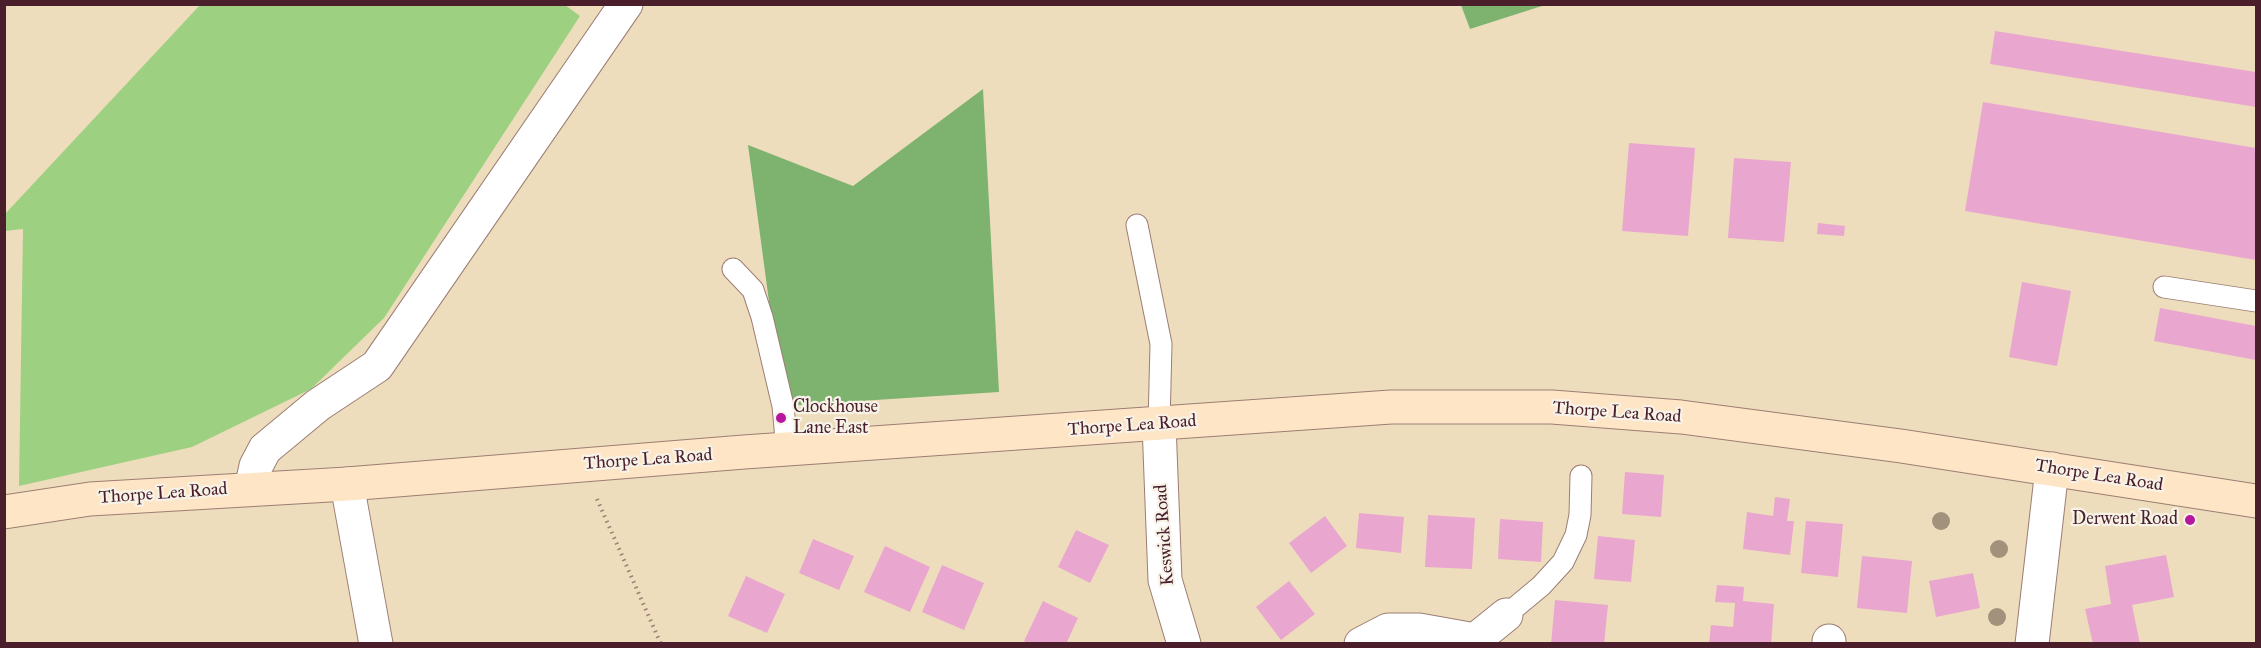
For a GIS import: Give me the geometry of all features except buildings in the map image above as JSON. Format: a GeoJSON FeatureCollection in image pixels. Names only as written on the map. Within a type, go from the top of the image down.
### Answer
{"type":"FeatureCollection","features":[{"type":"Feature","properties":{"kind":"main road","name":"Thorpe Lea Road"},"geometry":{"type":"LineString","coordinates":[[4,512],[90,499],[347,484],[1391,407],[1552,407],[1681,417],[2052,469],[2256,501]]}},
{"type":"Feature","properties":{"kind":"street"},"geometry":{"type":"LineString","coordinates":[[251,489],[256,466],[265,449],[318,405],[377,366],[626,4]]}},
{"type":"Feature","properties":{"kind":"street","name":"Keswick Road"},"geometry":{"type":"LineString","coordinates":[[1160,424],[1165,580],[1185,644]]}},
{"type":"Feature","properties":{"kind":"street"},"geometry":{"type":"LineString","coordinates":[[2032,644],[2052,469]]}},
{"type":"Feature","properties":{"kind":"street"},"geometry":{"type":"LineString","coordinates":[[347,484],[376,644]]}},
{"type":"Feature","properties":{"kind":"street"},"geometry":{"type":"LineString","coordinates":[[1360,644],[1388,630],[1419,630],[1475,640],[1506,615]]}},
{"type":"Feature","properties":{"kind":"lane"},"geometry":{"type":"LineString","coordinates":[[1137,225],[1161,344],[1160,424]]}},
{"type":"Feature","properties":{"kind":"lane"},"geometry":{"type":"LineString","coordinates":[[733,269],[753,290],[762,317],[783,406],[787,450]]}},
{"type":"Feature","properties":{"kind":"lane"},"geometry":{"type":"LineString","coordinates":[[2164,287],[2256,301]]}},
{"type":"Feature","properties":{"kind":"lane"},"geometry":{"type":"LineString","coordinates":[[1506,615],[1541,586],[1563,562],[1576,535],[1580,515],[1581,476]]}},
{"type":"Feature","properties":{"kind":"path"},"geometry":{"type":"LineString","coordinates":[[582,465],[661,644]]}},
{"type":"Feature","properties":{"kind":"green space"},"geometry":{"type":"Polygon","coordinates":[[[200,5],[565,5],[580,16],[384,318],[311,389],[192,447],[19,486],[23,229],[5,231],[5,214],[200,5]]]}},
{"type":"Feature","properties":{"kind":"green space"},"geometry":{"type":"Polygon","coordinates":[[[1461,5],[1545,5],[1470,29],[1461,5]]]}},
{"type":"Feature","properties":{"kind":"green space"},"geometry":{"type":"Polygon","coordinates":[[[983,89],[999,392],[783,406],[748,145],[853,186],[983,89]]]}},
{"type":"Feature","properties":{"kind":"place","name":"Clockhouse Lane East"},"geometry":{"type":"Point","coordinates":[781,418]}},
{"type":"Feature","properties":{"kind":"place","name":"Derwent Road"},"geometry":{"type":"Point","coordinates":[2190,520]}}]}
